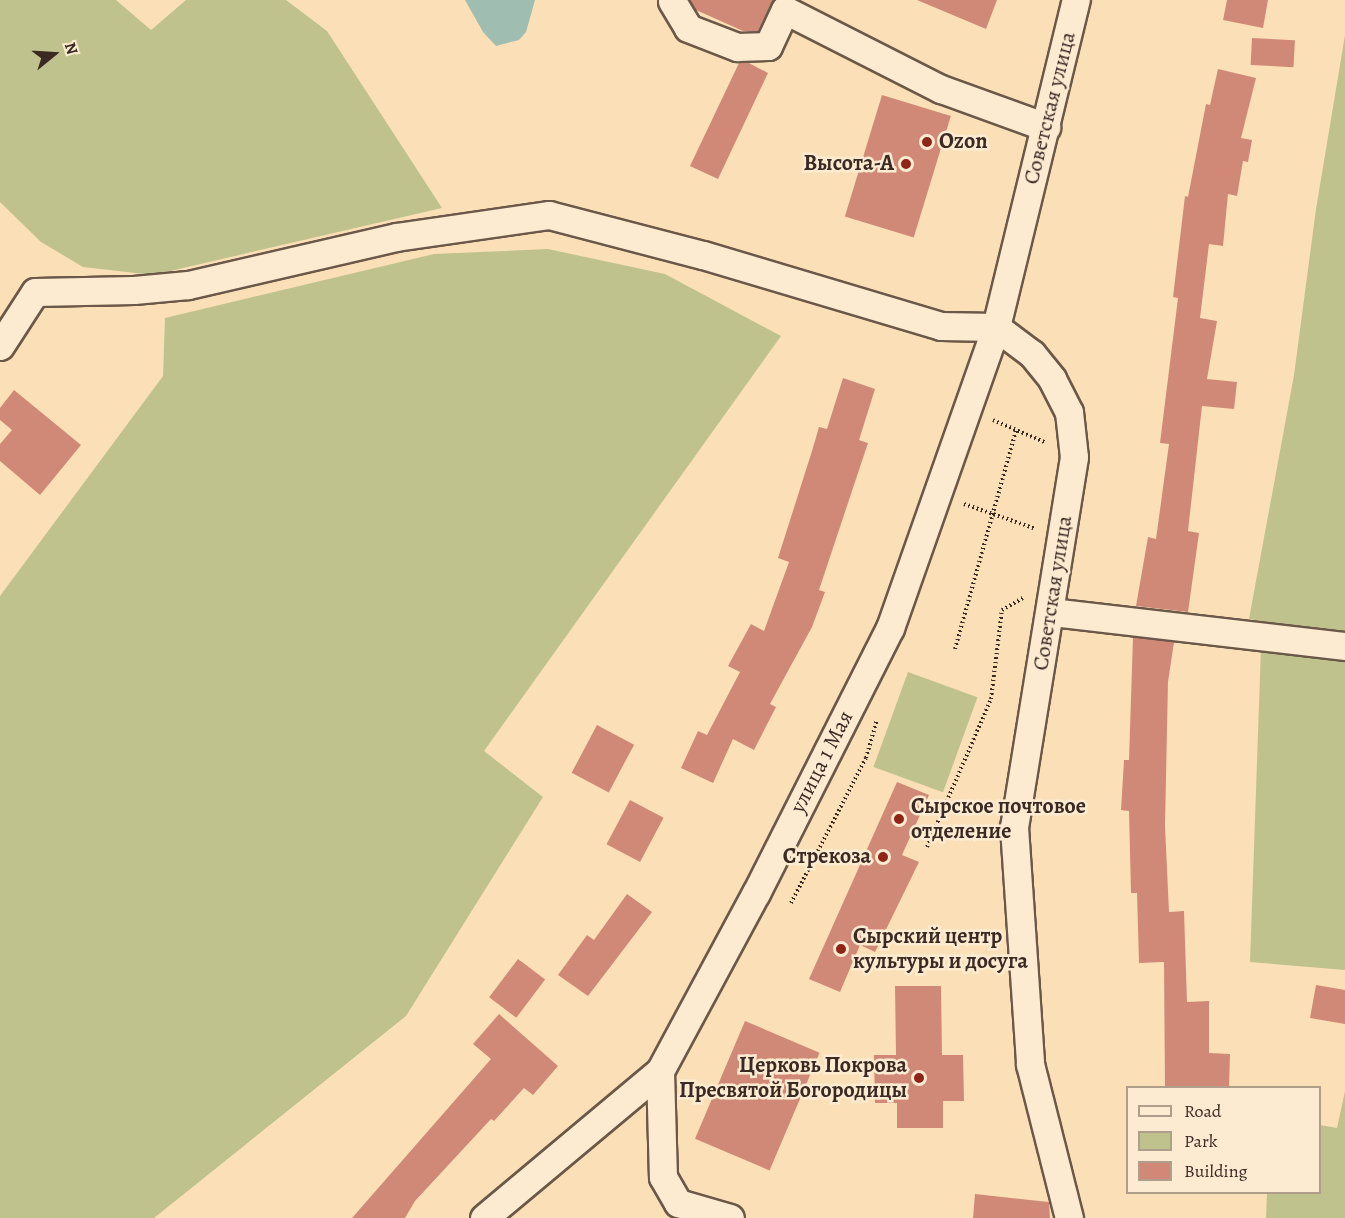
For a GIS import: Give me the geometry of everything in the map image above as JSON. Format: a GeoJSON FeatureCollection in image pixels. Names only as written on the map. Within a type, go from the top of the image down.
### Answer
{"type":"FeatureCollection","features":[{"type":"Feature","properties":{"kind":"street","name":"Советская улица"},"geometry":{"type":"LineString","coordinates":[[1069,1218],[1030,1064],[1014,827],[1051,612],[1074,457],[1069,412],[1052,379],[1032,354],[996,327],[1076,0]]}},
{"type":"Feature","properties":{"kind":"street"},"geometry":{"type":"LineString","coordinates":[[672,1],[688,28],[737,47],[768,46],[785,10],[940,89],[1046,127]]}},
{"type":"Feature","properties":{"kind":"street"},"geometry":{"type":"LineString","coordinates":[[0,346],[35,292],[134,290],[188,285],[396,237],[549,215],[703,255],[941,326],[996,327]]}},
{"type":"Feature","properties":{"kind":"street","name":"улица 1 Мая"},"geometry":{"type":"LineString","coordinates":[[484,1218],[660,1071],[756,893],[890,628],[996,327]]}},
{"type":"Feature","properties":{"kind":"street"},"geometry":{"type":"LineString","coordinates":[[1051,612],[1345,646]]}},
{"type":"Feature","properties":{"kind":"street"},"geometry":{"type":"LineString","coordinates":[[660,1071],[663,1177],[678,1203],[730,1218]]}},
{"type":"Feature","properties":{"kind":"path"},"geometry":{"type":"LineString","coordinates":[[987,417],[1047,443]]}},
{"type":"Feature","properties":{"kind":"path"},"geometry":{"type":"LineString","coordinates":[[955,648],[1016,430]]}},
{"type":"Feature","properties":{"kind":"path"},"geometry":{"type":"LineString","coordinates":[[1046,454],[1048,434]]}},
{"type":"Feature","properties":{"kind":"path"},"geometry":{"type":"LineString","coordinates":[[957,502],[1036,530]]}},
{"type":"Feature","properties":{"kind":"path"},"geometry":{"type":"LineString","coordinates":[[1035,540],[1038,519]]}},
{"type":"Feature","properties":{"kind":"path"},"geometry":{"type":"LineString","coordinates":[[927,847],[991,699],[1002,610],[1028,595]]}},
{"type":"Feature","properties":{"kind":"path"},"geometry":{"type":"LineString","coordinates":[[791,903],[866,759],[878,717]]}},
{"type":"Feature","properties":{"kind":"green space"},"geometry":{"type":"Polygon","coordinates":[[[0,0],[116,0],[151,30],[186,0],[286,0],[327,31],[442,208],[153,275],[83,267],[41,242],[0,202],[0,0]]]}},
{"type":"Feature","properties":{"kind":"green space"},"geometry":{"type":"Polygon","coordinates":[[[1345,35],[1345,635],[1249,619],[1294,375],[1316,209],[1345,35]]]}},
{"type":"Feature","properties":{"kind":"green space"},"geometry":{"type":"Polygon","coordinates":[[[548,249],[665,274],[781,336],[484,751],[543,797],[406,1016],[154,1218],[0,1218],[0,596],[163,376],[165,318],[434,254],[548,249]]]}},
{"type":"Feature","properties":{"kind":"green space"},"geometry":{"type":"Polygon","coordinates":[[[1261,647],[1345,659],[1345,970],[1250,962],[1261,647]]]}},
{"type":"Feature","properties":{"kind":"green space"},"geometry":{"type":"Polygon","coordinates":[[[908,672],[978,697],[943,792],[873,767],[908,672]]]}},
{"type":"Feature","properties":{"kind":"green space"},"geometry":{"type":"Polygon","coordinates":[[[1345,1091],[1345,1218],[1266,1218],[1267,1194],[1321,1194],[1321,1125],[1337,1128],[1345,1091]]]}},
{"type":"Feature","properties":{"kind":"shaded area"},"geometry":{"type":"Polygon","coordinates":[[[465,0],[535,0],[526,32],[519,40],[496,46],[483,32],[465,0]]]}},
{"type":"Feature","properties":{"kind":"building"},"geometry":{"type":"Polygon","coordinates":[[[690,0],[773,0],[758,31],[743,31],[696,10],[690,0]]]}},
{"type":"Feature","properties":{"kind":"building"},"geometry":{"type":"Polygon","coordinates":[[[917,0],[997,0],[986,29],[917,0]]]}},
{"type":"Feature","properties":{"kind":"building"},"geometry":{"type":"Polygon","coordinates":[[[1227,0],[1268,0],[1263,28],[1223,20],[1227,0]]]}},
{"type":"Feature","properties":{"kind":"building"},"geometry":{"type":"Polygon","coordinates":[[[1252,38],[1295,40],[1294,67],[1251,65],[1252,38]]]}},
{"type":"Feature","properties":{"kind":"building"},"geometry":{"type":"Polygon","coordinates":[[[747,62],[768,73],[718,179],[690,166],[739,63],[747,62]]]}},
{"type":"Feature","properties":{"kind":"building"},"geometry":{"type":"Polygon","coordinates":[[[1218,69],[1256,78],[1241,138],[1252,140],[1248,162],[1243,161],[1237,196],[1228,194],[1223,246],[1209,244],[1200,318],[1217,321],[1207,379],[1237,382],[1234,409],[1202,406],[1188,531],[1199,533],[1188,612],[1136,606],[1148,537],[1156,539],[1169,444],[1160,443],[1178,298],[1173,297],[1185,196],[1188,197],[1206,104],[1210,105],[1218,69]]]}},
{"type":"Feature","properties":{"kind":"building"},"geometry":{"type":"Polygon","coordinates":[[[882,95],[951,116],[914,238],[845,216],[882,95]]]}},
{"type":"Feature","properties":{"kind":"building"},"geometry":{"type":"Polygon","coordinates":[[[843,378],[875,389],[859,440],[868,443],[819,590],[825,592],[812,627],[770,704],[776,707],[754,750],[733,739],[713,783],[681,768],[698,731],[707,735],[740,672],[728,666],[751,624],[764,631],[789,562],[778,558],[819,427],[827,429],[843,378]]]}},
{"type":"Feature","properties":{"kind":"building"},"geometry":{"type":"Polygon","coordinates":[[[14,390],[81,445],[40,495],[0,461],[0,444],[12,430],[0,420],[0,408],[14,390]]]}},
{"type":"Feature","properties":{"kind":"building"},"geometry":{"type":"Polygon","coordinates":[[[1133,637],[1174,642],[1168,682],[1165,826],[1169,912],[1184,911],[1187,1002],[1209,1001],[1209,1053],[1230,1054],[1229,1086],[1165,1086],[1164,962],[1139,963],[1137,893],[1131,893],[1129,811],[1121,810],[1124,760],[1129,760],[1133,637]]]}},
{"type":"Feature","properties":{"kind":"building"},"geometry":{"type":"Polygon","coordinates":[[[597,725],[634,745],[609,792],[572,773],[597,725]]]}},
{"type":"Feature","properties":{"kind":"building"},"geometry":{"type":"Polygon","coordinates":[[[897,782],[929,795],[902,855],[919,862],[875,952],[860,945],[840,992],[809,979],[897,782]]]}},
{"type":"Feature","properties":{"kind":"building"},"geometry":{"type":"Polygon","coordinates":[[[630,800],[664,818],[640,862],[607,844],[630,800]]]}},
{"type":"Feature","properties":{"kind":"building"},"geometry":{"type":"Polygon","coordinates":[[[627,894],[652,912],[588,996],[558,975],[587,935],[594,940],[627,894]]]}},
{"type":"Feature","properties":{"kind":"building"},"geometry":{"type":"Polygon","coordinates":[[[518,959],[545,979],[516,1018],[489,997],[518,959]]]}},
{"type":"Feature","properties":{"kind":"building"},"geometry":{"type":"Polygon","coordinates":[[[1316,985],[1345,990],[1345,1024],[1310,1018],[1316,985]]]}},
{"type":"Feature","properties":{"kind":"building","name":"Церковь Покрова Пресвятой Богородицы"},"geometry":{"type":"Polygon","coordinates":[[[895,986],[941,986],[942,1055],[963,1055],[964,1101],[943,1101],[943,1128],[897,1128],[897,1103],[875,1103],[874,1055],[896,1055],[895,986]]]}},
{"type":"Feature","properties":{"kind":"building"},"geometry":{"type":"Polygon","coordinates":[[[499,1014],[558,1066],[533,1095],[524,1088],[494,1121],[491,1119],[415,1201],[405,1218],[352,1218],[491,1059],[473,1044],[499,1014]]]}},
{"type":"Feature","properties":{"kind":"building"},"geometry":{"type":"Polygon","coordinates":[[[745,1021],[820,1053],[770,1170],[695,1139],[745,1021]]]}},
{"type":"Feature","properties":{"kind":"building"},"geometry":{"type":"Polygon","coordinates":[[[975,1194],[1049,1202],[1050,1218],[973,1218],[975,1194]]]}},
{"type":"Feature","properties":{"kind":"place","name":"Ozon"},"geometry":{"type":"Point","coordinates":[927,142]}},
{"type":"Feature","properties":{"kind":"place","name":"Высота-А"},"geometry":{"type":"Point","coordinates":[906,164]}},
{"type":"Feature","properties":{"kind":"place","name":"Сырское почтовое отделение"},"geometry":{"type":"Point","coordinates":[899,819]}},
{"type":"Feature","properties":{"kind":"place","name":"Стрекоза"},"geometry":{"type":"Point","coordinates":[883,857]}},
{"type":"Feature","properties":{"kind":"place","name":"Сырский центр культуры и досуга"},"geometry":{"type":"Point","coordinates":[841,949]}},
{"type":"Feature","properties":{"kind":"place","name":"Церковь Покрова Пресвятой Богородицы"},"geometry":{"type":"Point","coordinates":[919,1078]}}]}
